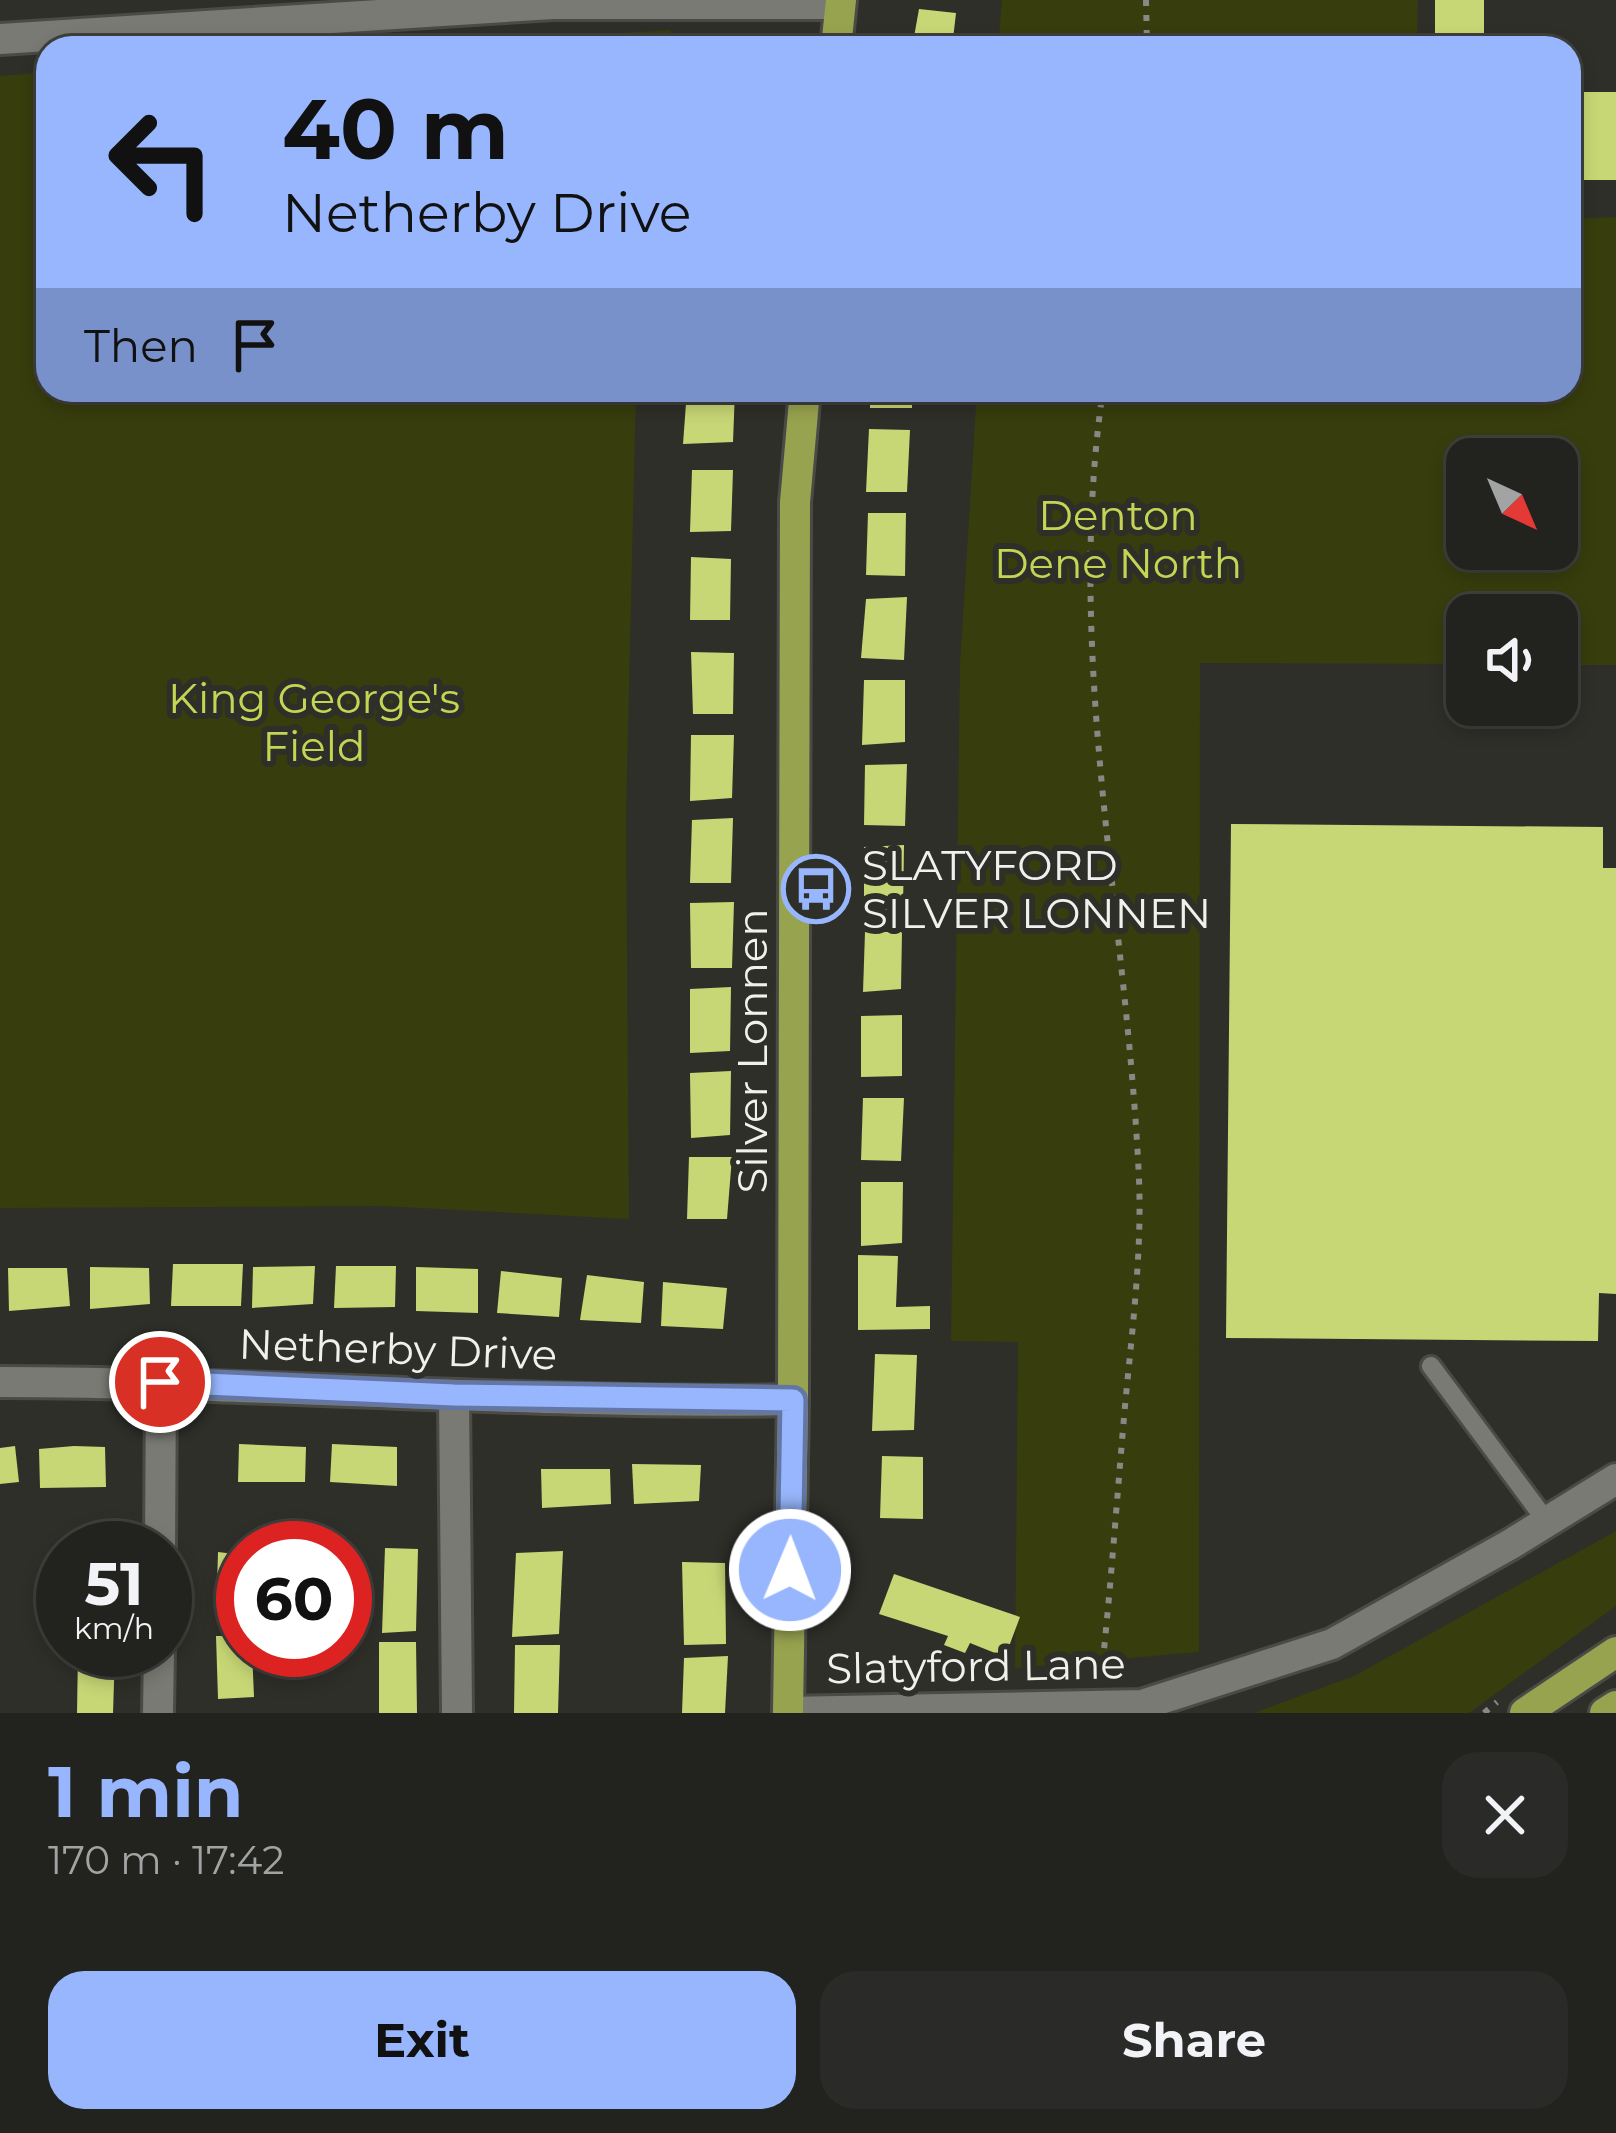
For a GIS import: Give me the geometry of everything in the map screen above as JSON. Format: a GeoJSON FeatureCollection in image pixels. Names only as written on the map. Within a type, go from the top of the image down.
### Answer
{"type":"FeatureCollection","features":[{"type":"Feature","properties":{"kind":"main road"},"geometry":{"type":"LineString","coordinates":[[837,36],[841,2]]}},
{"type":"Feature","properties":{"kind":"main road","name":"Silver Lonnen"},"geometry":{"type":"LineString","coordinates":[[788,1713],[795,502],[805,402]]}},
{"type":"Feature","properties":{"kind":"main road"},"geometry":{"type":"LineString","coordinates":[[1525,1713],[1616,1652]]}},
{"type":"Feature","properties":{"kind":"main road"},"geometry":{"type":"LineString","coordinates":[[1605,1713],[1616,1706]]}},
{"type":"Feature","properties":{"kind":"street"},"geometry":{"type":"LineString","coordinates":[[47,36],[552,4],[841,2]]}},
{"type":"Feature","properties":{"kind":"street"},"geometry":{"type":"LineString","coordinates":[[0,39],[36,37]]}},
{"type":"Feature","properties":{"kind":"street","name":"Netherby Drive"},"geometry":{"type":"LineString","coordinates":[[0,1382],[160,1382],[454,1395],[793,1400]]}},
{"type":"Feature","properties":{"kind":"street"},"geometry":{"type":"LineString","coordinates":[[160,1382],[160,1521]]}},
{"type":"Feature","properties":{"kind":"street"},"geometry":{"type":"LineString","coordinates":[[454,1395],[457,1713]]}},
{"type":"Feature","properties":{"kind":"street","name":"Slatyford Lane"},"geometry":{"type":"LineString","coordinates":[[788,1713],[1142,1705],[1332,1644],[1616,1479]]}},
{"type":"Feature","properties":{"kind":"street"},"geometry":{"type":"LineString","coordinates":[[158,1713],[159,1677]]}},
{"type":"Feature","properties":{"kind":"lane"},"geometry":{"type":"LineString","coordinates":[[1430,1366],[1547,1522]]}},
{"type":"Feature","properties":{"kind":"path"},"geometry":{"type":"LineString","coordinates":[[1146,0],[1147,36]]}},
{"type":"Feature","properties":{"kind":"path"},"geometry":{"type":"LineString","coordinates":[[1101,402],[1088,568],[1093,698],[1139,1184],[1135,1297],[1100,1682],[1136,1679],[1142,1705]]}},
{"type":"Feature","properties":{"kind":"green space"},"geometry":{"type":"Polygon","coordinates":[[[1002,0],[1418,0],[1417,36],[999,36],[1002,0]]]}},
{"type":"Feature","properties":{"kind":"green space"},"geometry":{"type":"Polygon","coordinates":[[[671,30],[670,36],[575,36],[671,30]]]}},
{"type":"Feature","properties":{"kind":"green space","name":"King George's Field"},"geometry":{"type":"Polygon","coordinates":[[[36,73],[36,402],[636,402],[626,816],[629,1219],[382,1206],[0,1208],[0,76],[36,73]]]}},
{"type":"Feature","properties":{"kind":"green space","name":"Denton Dene North"},"geometry":{"type":"Polygon","coordinates":[[[1616,217],[1616,665],[1578,665],[1578,594],[1446,594],[1446,664],[1200,663],[1199,1652],[1015,1668],[1018,1342],[951,1341],[960,664],[976,402],[1581,402],[1581,218],[1616,217]]]}},
{"type":"Feature","properties":{"kind":"green space"},"geometry":{"type":"Polygon","coordinates":[[[1616,1531],[1616,1606],[1469,1713],[1254,1713],[1354,1676],[1616,1531]]]}},
{"type":"Feature","properties":{"kind":"building"},"geometry":{"type":"Polygon","coordinates":[[[1435,0],[1484,0],[1484,36],[1435,36],[1435,0]]]}},
{"type":"Feature","properties":{"kind":"building"},"geometry":{"type":"Polygon","coordinates":[[[919,9],[956,13],[953,36],[914,36],[919,9]]]}},
{"type":"Feature","properties":{"kind":"building"},"geometry":{"type":"Polygon","coordinates":[[[1581,92],[1616,92],[1616,180],[1581,180],[1581,92]]]}},
{"type":"Feature","properties":{"kind":"building"},"geometry":{"type":"Polygon","coordinates":[[[686,402],[735,402],[733,442],[683,444],[686,402]]]}},
{"type":"Feature","properties":{"kind":"building"},"geometry":{"type":"Polygon","coordinates":[[[870,402],[912,402],[912,408],[870,408],[870,402]]]}},
{"type":"Feature","properties":{"kind":"building"},"geometry":{"type":"Polygon","coordinates":[[[869,429],[910,430],[907,492],[866,492],[869,429]]]}},
{"type":"Feature","properties":{"kind":"building"},"geometry":{"type":"Polygon","coordinates":[[[692,470],[733,470],[731,531],[690,532],[692,470]]]}},
{"type":"Feature","properties":{"kind":"building"},"geometry":{"type":"Polygon","coordinates":[[[868,513],[906,513],[905,576],[866,575],[868,513]]]}},
{"type":"Feature","properties":{"kind":"building"},"geometry":{"type":"Polygon","coordinates":[[[691,557],[731,559],[730,620],[690,620],[691,557]]]}},
{"type":"Feature","properties":{"kind":"building"},"geometry":{"type":"Polygon","coordinates":[[[907,597],[904,660],[861,658],[866,599],[907,597]]]}},
{"type":"Feature","properties":{"kind":"building"},"geometry":{"type":"Polygon","coordinates":[[[691,652],[734,653],[733,714],[693,714],[691,652]]]}},
{"type":"Feature","properties":{"kind":"building"},"geometry":{"type":"Polygon","coordinates":[[[864,680],[905,680],[905,742],[862,745],[864,680]]]}},
{"type":"Feature","properties":{"kind":"building"},"geometry":{"type":"Polygon","coordinates":[[[691,735],[734,735],[732,798],[690,801],[691,735]]]}},
{"type":"Feature","properties":{"kind":"building"},"geometry":{"type":"Polygon","coordinates":[[[907,764],[905,826],[864,825],[865,765],[907,764]]]}},
{"type":"Feature","properties":{"kind":"building"},"geometry":{"type":"Polygon","coordinates":[[[733,818],[731,883],[690,883],[692,820],[733,818]]]}},
{"type":"Feature","properties":{"kind":"building"},"geometry":{"type":"Polygon","coordinates":[[[1231,824],[1603,827],[1603,868],[1616,868],[1616,1294],[1599,1293],[1598,1341],[1226,1338],[1231,824]]]}},
{"type":"Feature","properties":{"kind":"building"},"geometry":{"type":"Polygon","coordinates":[[[904,845],[903,910],[864,910],[864,847],[904,845]]]}},
{"type":"Feature","properties":{"kind":"building"},"geometry":{"type":"Polygon","coordinates":[[[734,902],[732,968],[691,968],[690,903],[734,902]]]}},
{"type":"Feature","properties":{"kind":"building"},"geometry":{"type":"Polygon","coordinates":[[[865,932],[902,932],[901,989],[863,992],[865,932]]]}},
{"type":"Feature","properties":{"kind":"building"},"geometry":{"type":"Polygon","coordinates":[[[731,987],[730,1051],[690,1053],[690,989],[731,987]]]}},
{"type":"Feature","properties":{"kind":"building"},"geometry":{"type":"Polygon","coordinates":[[[902,1015],[902,1076],[861,1077],[861,1016],[902,1015]]]}},
{"type":"Feature","properties":{"kind":"building"},"geometry":{"type":"Polygon","coordinates":[[[731,1071],[730,1135],[691,1138],[690,1073],[731,1071]]]}},
{"type":"Feature","properties":{"kind":"building"},"geometry":{"type":"Polygon","coordinates":[[[863,1098],[904,1098],[901,1161],[861,1160],[863,1098]]]}},
{"type":"Feature","properties":{"kind":"building"},"geometry":{"type":"Polygon","coordinates":[[[689,1157],[732,1157],[727,1219],[687,1219],[689,1157]]]}},
{"type":"Feature","properties":{"kind":"building"},"geometry":{"type":"Polygon","coordinates":[[[861,1182],[903,1182],[902,1243],[861,1246],[861,1182]]]}},
{"type":"Feature","properties":{"kind":"building"},"geometry":{"type":"Polygon","coordinates":[[[858,1255],[898,1256],[896,1307],[930,1306],[930,1329],[858,1330],[858,1255]]]}},
{"type":"Feature","properties":{"kind":"building"},"geometry":{"type":"Polygon","coordinates":[[[173,1264],[243,1264],[241,1306],[171,1306],[173,1264]]]}},
{"type":"Feature","properties":{"kind":"building"},"geometry":{"type":"Polygon","coordinates":[[[315,1266],[313,1304],[252,1308],[253,1267],[315,1266]]]}},
{"type":"Feature","properties":{"kind":"building"},"geometry":{"type":"Polygon","coordinates":[[[336,1266],[396,1266],[395,1307],[334,1308],[336,1266]]]}},
{"type":"Feature","properties":{"kind":"building"},"geometry":{"type":"Polygon","coordinates":[[[90,1267],[149,1268],[150,1304],[90,1309],[90,1267]]]}},
{"type":"Feature","properties":{"kind":"building"},"geometry":{"type":"Polygon","coordinates":[[[416,1267],[478,1269],[478,1313],[416,1311],[416,1267]]]}},
{"type":"Feature","properties":{"kind":"building"},"geometry":{"type":"Polygon","coordinates":[[[8,1268],[67,1268],[70,1306],[9,1311],[8,1268]]]}},
{"type":"Feature","properties":{"kind":"building"},"geometry":{"type":"Polygon","coordinates":[[[501,1271],[562,1278],[559,1317],[497,1313],[501,1271]]]}},
{"type":"Feature","properties":{"kind":"building"},"geometry":{"type":"Polygon","coordinates":[[[587,1275],[644,1282],[641,1323],[580,1320],[587,1275]]]}},
{"type":"Feature","properties":{"kind":"building"},"geometry":{"type":"Polygon","coordinates":[[[663,1282],[727,1288],[723,1329],[661,1326],[663,1282]]]}},
{"type":"Feature","properties":{"kind":"building"},"geometry":{"type":"Polygon","coordinates":[[[875,1354],[917,1355],[914,1430],[872,1431],[875,1354]]]}},
{"type":"Feature","properties":{"kind":"building"},"geometry":{"type":"Polygon","coordinates":[[[239,1444],[306,1447],[305,1482],[238,1482],[239,1444]]]}},
{"type":"Feature","properties":{"kind":"building"},"geometry":{"type":"Polygon","coordinates":[[[332,1444],[397,1447],[397,1486],[330,1482],[332,1444]]]}},
{"type":"Feature","properties":{"kind":"building"},"geometry":{"type":"Polygon","coordinates":[[[15,1446],[19,1482],[0,1484],[0,1448],[15,1446]]]}},
{"type":"Feature","properties":{"kind":"building"},"geometry":{"type":"Polygon","coordinates":[[[105,1447],[106,1487],[40,1488],[39,1449],[105,1447]]]}},
{"type":"Feature","properties":{"kind":"building"},"geometry":{"type":"Polygon","coordinates":[[[882,1456],[923,1457],[923,1519],[880,1518],[882,1456]]]}},
{"type":"Feature","properties":{"kind":"building"},"geometry":{"type":"Polygon","coordinates":[[[632,1464],[701,1465],[699,1501],[634,1504],[632,1464]]]}},
{"type":"Feature","properties":{"kind":"building"},"geometry":{"type":"Polygon","coordinates":[[[541,1469],[610,1469],[611,1504],[542,1508],[541,1469]]]}},
{"type":"Feature","properties":{"kind":"building"},"geometry":{"type":"Polygon","coordinates":[[[385,1548],[418,1549],[416,1631],[382,1633],[385,1548]]]}},
{"type":"Feature","properties":{"kind":"building"},"geometry":{"type":"Polygon","coordinates":[[[563,1551],[559,1634],[512,1637],[516,1553],[563,1551]]]}},
{"type":"Feature","properties":{"kind":"building"},"geometry":{"type":"Polygon","coordinates":[[[682,1562],[725,1563],[726,1644],[684,1645],[682,1562]]]}},
{"type":"Feature","properties":{"kind":"building"},"geometry":{"type":"Polygon","coordinates":[[[894,1574],[1020,1617],[1005,1657],[970,1643],[965,1653],[944,1645],[948,1636],[879,1614],[894,1574]]]}},
{"type":"Feature","properties":{"kind":"building"},"geometry":{"type":"Polygon","coordinates":[[[379,1642],[416,1642],[417,1713],[379,1713],[379,1642]]]}},
{"type":"Feature","properties":{"kind":"building"},"geometry":{"type":"Polygon","coordinates":[[[515,1645],[560,1645],[558,1713],[514,1713],[515,1645]]]}},
{"type":"Feature","properties":{"kind":"building"},"geometry":{"type":"Polygon","coordinates":[[[728,1656],[725,1713],[682,1713],[684,1658],[728,1656]]]}},
{"type":"Feature","properties":{"kind":"building"},"geometry":{"type":"Polygon","coordinates":[[[78,1677],[114,1677],[113,1713],[77,1713],[78,1677]]]}},
{"type":"Feature","properties":{"kind":"building"},"geometry":{"type":"Polygon","coordinates":[[[217,1677],[253,1677],[254,1697],[218,1699],[217,1677]]]}},
{"type":"Feature","properties":{"kind":"place","name":"SLATYFORD SILVER LONNEN"},"geometry":{"type":"Point","coordinates":[816,889]}},
{"type":"Feature","properties":{"kind":"route"},"geometry":{"type":"LineString","coordinates":[[160,1382],[454,1395],[793,1400],[790,1570]]}}]}
